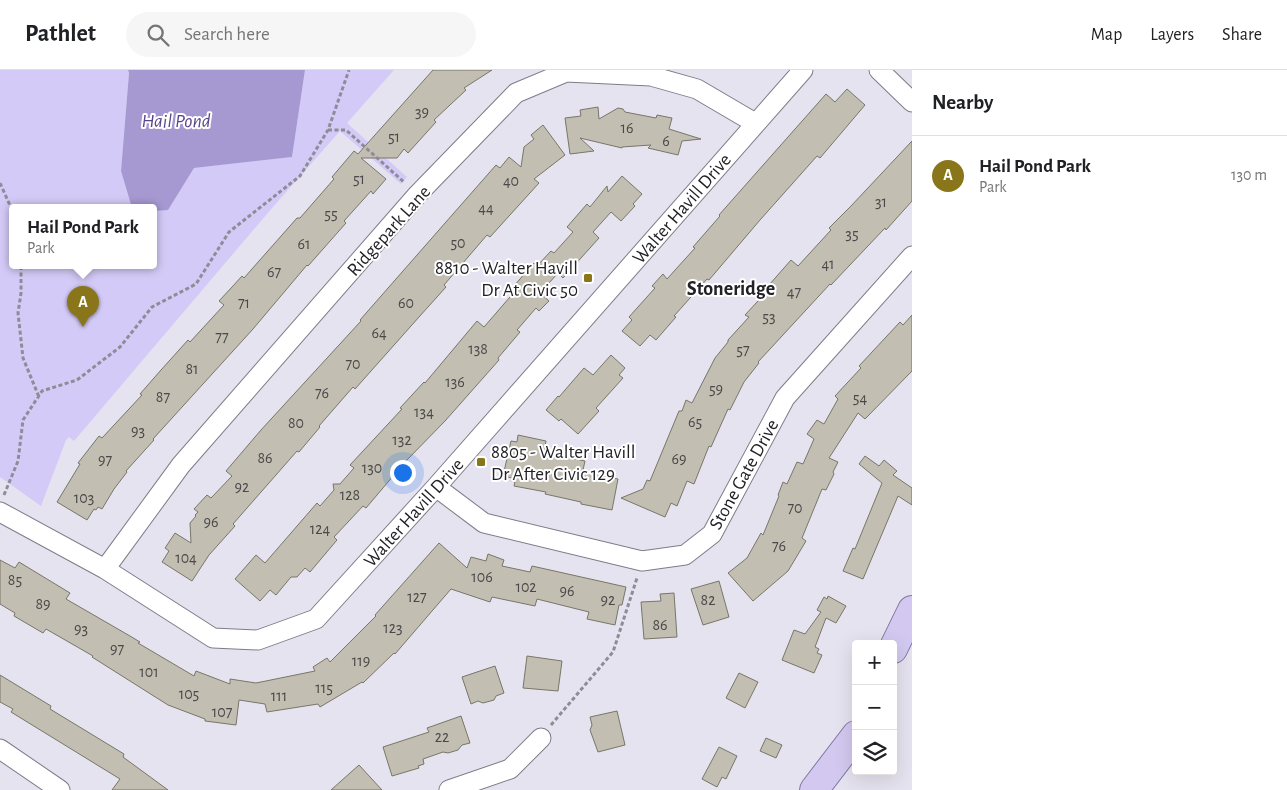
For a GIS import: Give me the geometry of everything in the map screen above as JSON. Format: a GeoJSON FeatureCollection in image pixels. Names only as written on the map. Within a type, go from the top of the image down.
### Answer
{"type":"FeatureCollection","features":[{"type":"Feature","properties":{"kind":"main road"},"geometry":{"type":"LineString","coordinates":[[897,641],[912,610]]}},
{"type":"Feature","properties":{"kind":"main road"},"geometry":{"type":"LineString","coordinates":[[814,790],[852,740]]}},
{"type":"Feature","properties":{"kind":"street","name":"Walter Havill Drive"},"geometry":{"type":"LineString","coordinates":[[2,504],[213,638],[258,640],[316,619],[436,487],[803,70]]}},
{"type":"Feature","properties":{"kind":"street"},"geometry":{"type":"LineString","coordinates":[[879,70],[912,102]]}},
{"type":"Feature","properties":{"kind":"street","name":"Ridgepark Lane"},"geometry":{"type":"LineString","coordinates":[[105,569],[181,465],[418,194],[516,93],[566,72],[651,76],[697,89],[755,123]]}},
{"type":"Feature","properties":{"kind":"street","name":"Stone Gate Drive"},"geometry":{"type":"LineString","coordinates":[[436,487],[484,523],[642,560],[686,555],[712,534],[785,398],[912,256]]}},
{"type":"Feature","properties":{"kind":"street"},"geometry":{"type":"LineString","coordinates":[[449,790],[510,769],[540,738]]}},
{"type":"Feature","properties":{"kind":"street"},"geometry":{"type":"LineString","coordinates":[[0,749],[60,790]]}},
{"type":"Feature","properties":{"kind":"path"},"geometry":{"type":"LineString","coordinates":[[2,504],[18,461],[23,420],[42,391],[77,380],[120,347],[152,307],[196,284],[229,232],[300,176],[328,130],[349,70]]}},
{"type":"Feature","properties":{"kind":"path"},"geometry":{"type":"LineString","coordinates":[[328,130],[346,130],[418,194]]}},
{"type":"Feature","properties":{"kind":"path"},"geometry":{"type":"LineString","coordinates":[[0,183],[9,204]]}},
{"type":"Feature","properties":{"kind":"path"},"geometry":{"type":"LineString","coordinates":[[20,269],[21,293],[18,313],[23,358],[39,397]]}},
{"type":"Feature","properties":{"kind":"path"},"geometry":{"type":"LineString","coordinates":[[540,738],[613,652],[642,560]]}},
{"type":"Feature","properties":{"kind":"shaded area"},"geometry":{"type":"Polygon","coordinates":[[[0,70],[128,70],[129,73],[121,171],[131,204],[9,204],[9,269],[157,269],[157,210],[168,209],[194,168],[292,157],[305,70],[394,70],[347,123],[407,177],[401,184],[340,131],[74,441],[69,437],[66,440],[41,506],[0,477],[0,70]]]}},
{"type":"Feature","properties":{"kind":"water","name":"Hail Pond"},"geometry":{"type":"Polygon","coordinates":[[[128,70],[305,70],[292,157],[194,168],[168,210],[157,211],[157,204],[131,204],[121,171],[128,70]]]}},
{"type":"Feature","properties":{"kind":"building"},"geometry":{"type":"Polygon","coordinates":[[[433,70],[492,70],[464,88],[466,90],[434,120],[436,122],[408,153],[404,149],[397,158],[361,158],[386,179],[373,194],[371,191],[344,221],[346,223],[153,439],[126,471],[102,509],[98,507],[96,510],[94,509],[87,520],[57,502],[80,464],[78,463],[99,436],[102,438],[142,395],[140,394],[188,340],[190,342],[224,305],[219,301],[242,276],[244,278],[297,218],[300,218],[334,179],[332,177],[354,151],[358,154],[433,70]]]}},
{"type":"Feature","properties":{"kind":"building"},"geometry":{"type":"Polygon","coordinates":[[[847,89],[865,105],[820,158],[817,156],[709,280],[707,279],[674,316],[676,317],[656,340],[650,335],[640,346],[622,331],[632,320],[629,317],[655,288],[652,286],[663,274],[667,279],[695,248],[693,247],[719,215],[826,94],[835,102],[847,89]]]}},
{"type":"Feature","properties":{"kind":"building"},"geometry":{"type":"Polygon","coordinates":[[[598,107],[599,119],[618,108],[623,109],[625,112],[656,118],[657,115],[672,118],[669,129],[701,139],[682,141],[678,155],[648,148],[651,145],[622,148],[580,138],[594,151],[570,154],[565,118],[581,116],[580,110],[598,107]]]}},
{"type":"Feature","properties":{"kind":"building"},"geometry":{"type":"Polygon","coordinates":[[[543,125],[565,155],[534,179],[539,183],[490,237],[487,235],[444,285],[446,287],[355,389],[353,387],[299,452],[297,451],[233,524],[235,526],[209,555],[192,581],[162,562],[169,551],[165,548],[175,533],[191,543],[190,523],[198,512],[194,509],[207,495],[211,498],[232,476],[226,471],[261,430],[361,321],[496,165],[500,168],[509,157],[521,167],[524,147],[534,139],[531,135],[543,125]]]}},
{"type":"Feature","properties":{"kind":"building"},"geometry":{"type":"Polygon","coordinates":[[[912,141],[912,201],[886,230],[885,228],[830,284],[758,362],[744,382],[730,410],[728,409],[711,447],[709,446],[694,484],[687,481],[677,506],[671,503],[665,517],[621,498],[643,489],[647,480],[650,481],[679,411],[682,411],[686,400],[692,403],[715,358],[749,317],[745,315],[771,287],[769,285],[791,260],[798,266],[831,230],[829,228],[912,141]]]}},
{"type":"Feature","properties":{"kind":"building"},"geometry":{"type":"Polygon","coordinates":[[[622,176],[642,194],[633,204],[635,206],[621,221],[611,212],[593,232],[599,238],[563,278],[558,273],[540,293],[549,301],[539,311],[536,308],[517,330],[520,332],[498,358],[499,360],[445,421],[405,462],[366,508],[363,506],[334,537],[337,540],[310,572],[305,568],[297,577],[291,577],[276,595],[270,590],[260,601],[235,579],[256,555],[265,563],[317,503],[320,506],[334,490],[333,484],[340,484],[354,468],[350,465],[402,409],[400,408],[425,383],[477,321],[484,327],[516,290],[513,287],[534,263],[537,266],[551,251],[554,253],[573,232],[567,227],[587,204],[590,207],[607,186],[608,192],[622,176]]]}},
{"type":"Feature","properties":{"kind":"building"},"geometry":{"type":"Polygon","coordinates":[[[912,315],[912,371],[865,419],[858,413],[829,458],[838,462],[826,490],[822,489],[802,538],[806,541],[788,571],[753,601],[728,573],[747,558],[761,533],[763,535],[783,482],[787,484],[797,462],[803,464],[814,439],[807,434],[817,420],[824,424],[838,399],[835,396],[861,368],[859,366],[900,322],[903,325],[912,315]]]}},
{"type":"Feature","properties":{"kind":"building"},"geometry":{"type":"Polygon","coordinates":[[[611,355],[625,368],[619,375],[623,378],[596,408],[599,411],[578,434],[561,419],[559,421],[546,410],[584,368],[593,375],[611,355]]]}},
{"type":"Feature","properties":{"kind":"building"},"geometry":{"type":"Polygon","coordinates":[[[518,435],[546,441],[544,452],[585,461],[583,470],[601,473],[601,476],[618,479],[612,510],[581,504],[581,502],[545,494],[546,492],[514,486],[515,482],[511,481],[512,478],[503,476],[511,441],[517,442],[518,435]]]}},
{"type":"Feature","properties":{"kind":"building"},"geometry":{"type":"Polygon","coordinates":[[[865,456],[879,466],[884,460],[897,471],[893,475],[912,488],[912,505],[898,496],[863,579],[843,571],[853,548],[855,549],[882,483],[859,464],[865,456]]]}},
{"type":"Feature","properties":{"kind":"building"},"geometry":{"type":"Polygon","coordinates":[[[439,543],[467,568],[471,557],[486,561],[488,554],[504,560],[502,566],[530,572],[532,566],[626,587],[622,605],[619,605],[615,625],[587,619],[589,612],[537,599],[535,606],[492,597],[490,602],[451,589],[395,654],[363,683],[320,707],[318,704],[267,712],[265,704],[239,700],[236,725],[205,721],[205,719],[168,705],[93,656],[46,629],[43,633],[14,616],[15,613],[0,604],[0,560],[15,568],[19,562],[70,593],[66,599],[194,676],[196,671],[230,684],[230,679],[256,683],[315,671],[313,667],[327,658],[330,662],[376,616],[439,543]]]}},
{"type":"Feature","properties":{"kind":"building"},"geometry":{"type":"Polygon","coordinates":[[[719,581],[729,617],[703,625],[691,589],[719,581]]]}},
{"type":"Feature","properties":{"kind":"building"},"geometry":{"type":"Polygon","coordinates":[[[674,593],[677,637],[644,639],[641,602],[661,601],[660,594],[674,593]]]}},
{"type":"Feature","properties":{"kind":"building"},"geometry":{"type":"Polygon","coordinates":[[[828,596],[846,606],[836,623],[826,618],[815,647],[819,649],[817,653],[822,655],[814,673],[782,660],[794,630],[805,634],[821,612],[817,610],[824,597],[827,599],[828,596]]]}},
{"type":"Feature","properties":{"kind":"building"},"geometry":{"type":"Polygon","coordinates":[[[527,656],[562,661],[558,691],[523,688],[527,656]]]}},
{"type":"Feature","properties":{"kind":"building"},"geometry":{"type":"Polygon","coordinates":[[[495,666],[504,693],[496,696],[494,700],[483,703],[478,701],[471,704],[462,677],[495,666]]]}},
{"type":"Feature","properties":{"kind":"building"},"geometry":{"type":"Polygon","coordinates":[[[739,673],[758,682],[745,708],[726,698],[739,673]]]}},
{"type":"Feature","properties":{"kind":"building"},"geometry":{"type":"Polygon","coordinates":[[[0,675],[51,706],[50,709],[124,754],[123,757],[168,790],[112,790],[120,779],[11,712],[13,709],[0,702],[0,675]]]}},
{"type":"Feature","properties":{"kind":"building"},"geometry":{"type":"Polygon","coordinates":[[[617,711],[625,745],[598,752],[590,730],[592,725],[590,717],[617,711]]]}},
{"type":"Feature","properties":{"kind":"building"},"geometry":{"type":"Polygon","coordinates":[[[461,716],[470,743],[462,745],[458,750],[448,753],[443,752],[423,759],[424,764],[418,766],[419,768],[392,776],[383,747],[429,732],[427,728],[461,716]]]}},
{"type":"Feature","properties":{"kind":"building"},"geometry":{"type":"Polygon","coordinates":[[[766,738],[782,745],[776,758],[760,751],[766,738]]]}},
{"type":"Feature","properties":{"kind":"building"},"geometry":{"type":"Polygon","coordinates":[[[719,747],[737,756],[726,779],[722,777],[717,787],[702,779],[719,747]]]}},
{"type":"Feature","properties":{"kind":"building"},"geometry":{"type":"Polygon","coordinates":[[[359,765],[382,790],[331,790],[359,765]]]}},
{"type":"Feature","properties":{"kind":"place","name":"8810 - Walter Havill Dr At Civic 50"},"geometry":{"type":"Point","coordinates":[588,278]}},
{"type":"Feature","properties":{"kind":"place","name":"Hail Pond Park"},"geometry":{"type":"Point","coordinates":[83,327]}},
{"type":"Feature","properties":{"kind":"place","name":"8805 - Walter Havill Dr After Civic 129"},"geometry":{"type":"Point","coordinates":[481,462]}},
{"type":"Feature","properties":{"kind":"district","name":"Stoneridge"},"geometry":{"type":"Point","coordinates":[731,288]}}]}
